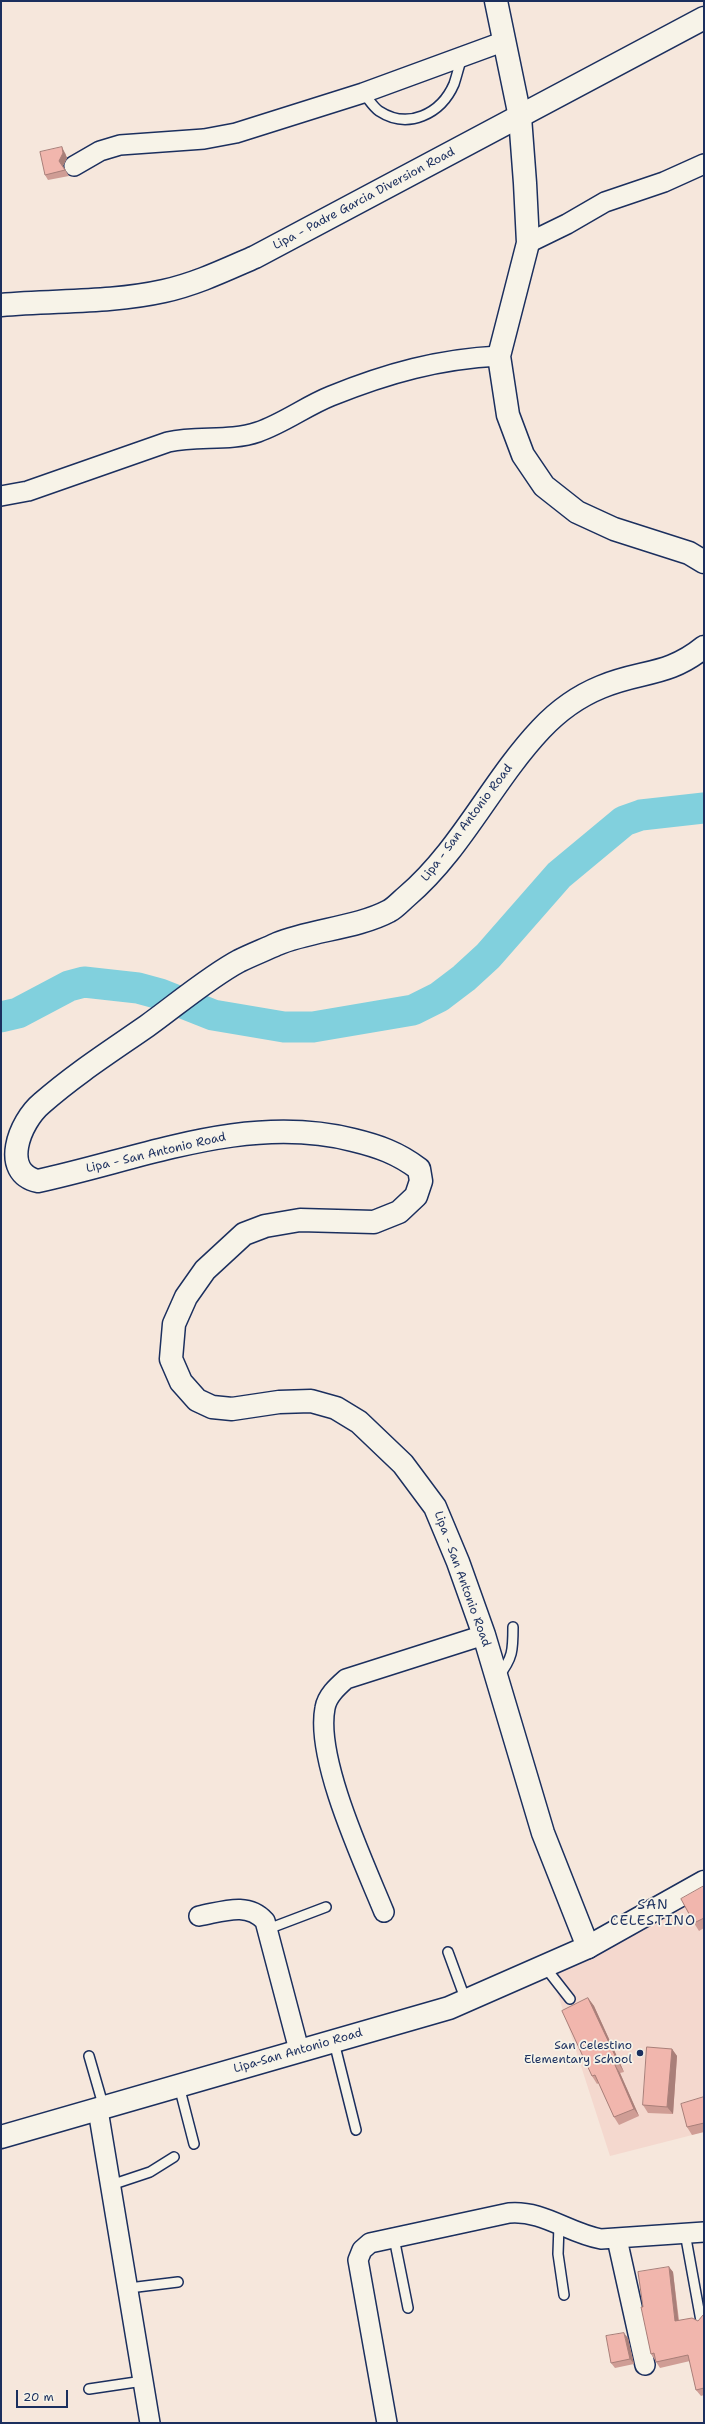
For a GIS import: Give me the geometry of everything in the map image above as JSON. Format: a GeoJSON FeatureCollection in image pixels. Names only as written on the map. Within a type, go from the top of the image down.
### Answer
{"type":"FeatureCollection","features":[{"type":"Feature","properties":{"kind":"street"},"geometry":{"type":"LineString","coordinates":[[496,1],[520,117],[528,242],[499,356],[508,416],[523,455],[544,486],[577,512],[614,529],[689,554],[704,562]]}},
{"type":"Feature","properties":{"kind":"street","name":"Lipa - Padre Garcia Diversion Road"},"geometry":{"type":"LineString","coordinates":[[1,305],[124,298],[165,291],[210,277],[255,257],[704,18]]}},
{"type":"Feature","properties":{"kind":"street"},"geometry":{"type":"LineString","coordinates":[[74,166],[100,151],[120,145],[204,139],[236,133],[363,92],[505,41]]}},
{"type":"Feature","properties":{"kind":"street"},"geometry":{"type":"LineString","coordinates":[[528,242],[567,224],[605,202],[664,182],[704,164]]}},
{"type":"Feature","properties":{"kind":"street"},"geometry":{"type":"LineString","coordinates":[[1,496],[28,491],[180,439],[239,438],[259,432],[331,396],[425,364],[458,358],[499,356]]}},
{"type":"Feature","properties":{"kind":"street","name":"Lipa - San Antonio Road"},"geometry":{"type":"LineString","coordinates":[[588,1947],[543,1833],[484,1635],[458,1562],[435,1507],[403,1464],[359,1422],[336,1408],[311,1401],[279,1402],[232,1409],[212,1407],[196,1400],[181,1382],[171,1359],[174,1324],[186,1297],[206,1270],[244,1234],[265,1226],[300,1220],[374,1222],[399,1212],[416,1196],[421,1180],[419,1168],[403,1157],[379,1146],[331,1134],[272,1131],[208,1139],[38,1181],[25,1179],[15,1168],[13,1150],[18,1132],[29,1113],[63,1084],[238,962],[280,943],[389,911],[420,885],[450,850],[496,784],[541,729],[572,702],[602,686],[666,670],[688,659],[704,647]]}},
{"type":"Feature","properties":{"kind":"street"},"geometry":{"type":"LineString","coordinates":[[384,1912],[334,1784],[322,1731],[325,1707],[334,1690],[346,1679],[484,1635]]}},
{"type":"Feature","properties":{"kind":"street","name":"Lipa-San Antonio Road"},"geometry":{"type":"LineString","coordinates":[[1,2137],[466,2001],[588,1947],[704,1882]]}},
{"type":"Feature","properties":{"kind":"street"},"geometry":{"type":"LineString","coordinates":[[199,1916],[248,1909],[258,1913],[264,1921],[268,1929],[299,2050]]}},
{"type":"Feature","properties":{"kind":"street"},"geometry":{"type":"LineString","coordinates":[[101,2109],[111,2185],[150,2423]]}},
{"type":"Feature","properties":{"kind":"street"},"geometry":{"type":"LineString","coordinates":[[387,2423],[358,2260],[362,2250],[370,2243],[509,2213],[526,2212],[590,2237],[617,2239],[704,2232]]}},
{"type":"Feature","properties":{"kind":"street"},"geometry":{"type":"LineString","coordinates":[[617,2239],[645,2364]]}},
{"type":"Feature","properties":{"kind":"lane"},"geometry":{"type":"LineString","coordinates":[[363,92],[378,111],[398,119],[412,120],[426,116],[441,104],[453,85],[462,56]]}},
{"type":"Feature","properties":{"kind":"lane"},"geometry":{"type":"LineString","coordinates":[[497,1678],[508,1663],[513,1652],[513,1627]]}},
{"type":"Feature","properties":{"kind":"lane"},"geometry":{"type":"LineString","coordinates":[[268,1929],[326,1907]]}},
{"type":"Feature","properties":{"kind":"lane"},"geometry":{"type":"LineString","coordinates":[[448,1952],[466,2001]]}},
{"type":"Feature","properties":{"kind":"lane"},"geometry":{"type":"LineString","coordinates":[[545,1967],[570,1999]]}},
{"type":"Feature","properties":{"kind":"lane"},"geometry":{"type":"LineString","coordinates":[[334,2040],[356,2130]]}},
{"type":"Feature","properties":{"kind":"lane"},"geometry":{"type":"LineString","coordinates":[[89,2056],[101,2109]]}},
{"type":"Feature","properties":{"kind":"lane"},"geometry":{"type":"LineString","coordinates":[[179,2086],[194,2144]]}},
{"type":"Feature","properties":{"kind":"lane"},"geometry":{"type":"LineString","coordinates":[[111,2185],[150,2172],[174,2157]]}},
{"type":"Feature","properties":{"kind":"lane"},"geometry":{"type":"LineString","coordinates":[[559,2225],[558,2254],[564,2295]]}},
{"type":"Feature","properties":{"kind":"lane"},"geometry":{"type":"LineString","coordinates":[[685,2234],[701,2321]]}},
{"type":"Feature","properties":{"kind":"lane"},"geometry":{"type":"LineString","coordinates":[[394,2238],[408,2308]]}},
{"type":"Feature","properties":{"kind":"lane"},"geometry":{"type":"LineString","coordinates":[[129,2288],[178,2282]]}},
{"type":"Feature","properties":{"kind":"lane"},"geometry":{"type":"LineString","coordinates":[[89,2388],[143,2381]]}},
{"type":"Feature","properties":{"kind":"shaded area","name":"San Celestino Elementary School"},"geometry":{"type":"Polygon","coordinates":[[[704,1892],[704,2132],[610,2156],[551,1973],[704,1892]]]}},
{"type":"Feature","properties":{"kind":"building"},"geometry":{"type":"Polygon","coordinates":[[[62,147],[63,153],[59,161],[65,170],[45,175],[40,152],[62,147]]]}},
{"type":"Feature","properties":{"kind":"building"},"geometry":{"type":"Polygon","coordinates":[[[704,1886],[704,1918],[694,1923],[681,1899],[704,1886]]]}},
{"type":"Feature","properties":{"kind":"building"},"geometry":{"type":"Polygon","coordinates":[[[588,1998],[619,2064],[615,2065],[634,2109],[614,2117],[595,2075],[592,2076],[562,2011],[588,1998]]]}},
{"type":"Feature","properties":{"kind":"building"},"geometry":{"type":"Polygon","coordinates":[[[647,2047],[672,2049],[667,2107],[643,2105],[647,2047]]]}},
{"type":"Feature","properties":{"kind":"building"},"geometry":{"type":"Polygon","coordinates":[[[704,2097],[704,2123],[687,2127],[681,2104],[704,2097]]]}},
{"type":"Feature","properties":{"kind":"building"},"geometry":{"type":"Polygon","coordinates":[[[669,2267],[675,2321],[692,2318],[698,2321],[704,2315],[704,2388],[696,2390],[688,2355],[656,2362],[654,2353],[651,2354],[641,2307],[643,2307],[638,2272],[669,2267]]]}},
{"type":"Feature","properties":{"kind":"building"},"geometry":{"type":"Polygon","coordinates":[[[624,2333],[630,2359],[611,2363],[606,2336],[624,2333]]]}},
{"type":"Feature","properties":{"kind":"waterway"},"geometry":{"type":"LineString","coordinates":[[1,1017],[18,1013],[69,986],[84,982],[138,988],[160,994],[213,1015],[284,1027],[313,1027],[413,1010],[439,997],[464,978],[488,956],[559,875],[624,821],[641,815],[704,808]]}},
{"type":"Feature","properties":{"kind":"place","name":"San Celestino Elementary School"},"geometry":{"type":"Point","coordinates":[640,2053]}},
{"type":"Feature","properties":{"kind":"district","name":"SAN CELESTINO"},"geometry":{"type":"Point","coordinates":[653,1914]}}]}
